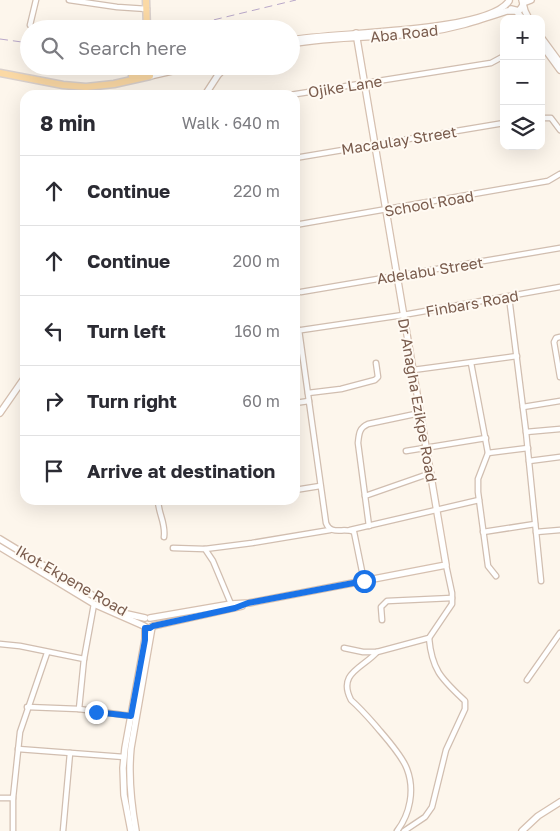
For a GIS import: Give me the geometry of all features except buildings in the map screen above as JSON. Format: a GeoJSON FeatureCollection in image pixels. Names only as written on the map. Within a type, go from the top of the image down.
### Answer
{"type":"FeatureCollection","features":[{"type":"Feature","properties":{"kind":"main road"},"geometry":{"type":"LineString","coordinates":[[146,0],[147,20]]}},
{"type":"Feature","properties":{"kind":"main road"},"geometry":{"type":"LineString","coordinates":[[0,69],[63,85],[86,87],[114,84],[141,75]]}},
{"type":"Feature","properties":{"kind":"main road"},"geometry":{"type":"LineString","coordinates":[[0,73],[86,83],[106,82],[136,75]]}},
{"type":"Feature","properties":{"kind":"street"},"geometry":{"type":"LineString","coordinates":[[31,20],[36,0]]}},
{"type":"Feature","properties":{"kind":"street"},"geometry":{"type":"LineString","coordinates":[[69,0],[147,9]]}},
{"type":"Feature","properties":{"kind":"street"},"geometry":{"type":"LineString","coordinates":[[523,3],[530,0]]}},
{"type":"Feature","properties":{"kind":"street"},"geometry":{"type":"LineString","coordinates":[[510,1],[510,8],[520,15]]}},
{"type":"Feature","properties":{"kind":"street","name":"Aba Road"},"geometry":{"type":"LineString","coordinates":[[300,43],[423,28],[464,21],[503,8],[510,1]]}},
{"type":"Feature","properties":{"kind":"street"},"geometry":{"type":"LineString","coordinates":[[515,11],[521,10],[523,3]]}},
{"type":"Feature","properties":{"kind":"street"},"geometry":{"type":"LineString","coordinates":[[523,3],[528,15]]}},
{"type":"Feature","properties":{"kind":"street","name":"Aba Road"},"geometry":{"type":"LineString","coordinates":[[300,39],[316,36],[405,34],[452,28],[479,22],[507,11],[515,11]]}},
{"type":"Feature","properties":{"kind":"street","name":"Dr Anagha Ezikpe Road"},"geometry":{"type":"LineString","coordinates":[[356,35],[446,565]]}},
{"type":"Feature","properties":{"kind":"street"},"geometry":{"type":"LineString","coordinates":[[545,42],[560,63]]}},
{"type":"Feature","properties":{"kind":"street"},"geometry":{"type":"LineString","coordinates":[[545,49],[560,70]]}},
{"type":"Feature","properties":{"kind":"street","name":"Ojike Lane"},"geometry":{"type":"LineString","coordinates":[[300,93],[491,63],[500,58]]}},
{"type":"Feature","properties":{"kind":"street"},"geometry":{"type":"LineString","coordinates":[[208,90],[217,75]]}},
{"type":"Feature","properties":{"kind":"street"},"geometry":{"type":"LineString","coordinates":[[545,118],[551,118],[560,130]]}},
{"type":"Feature","properties":{"kind":"street","name":"Macaulay Street"},"geometry":{"type":"LineString","coordinates":[[300,157],[500,125]]}},
{"type":"Feature","properties":{"kind":"street","name":"School Road"},"geometry":{"type":"LineString","coordinates":[[300,224],[386,211],[548,181],[560,174]]}},
{"type":"Feature","properties":{"kind":"street","name":"Adelabu Street"},"geometry":{"type":"LineString","coordinates":[[301,292],[560,248]]}},
{"type":"Feature","properties":{"kind":"street","name":"Finbars Road"},"geometry":{"type":"LineString","coordinates":[[300,330],[403,315],[560,287]]}},
{"type":"Feature","properties":{"kind":"street"},"geometry":{"type":"LineString","coordinates":[[509,297],[528,448],[541,581]]}},
{"type":"Feature","properties":{"kind":"street"},"geometry":{"type":"LineString","coordinates":[[560,337],[556,338],[554,342],[560,377]]}},
{"type":"Feature","properties":{"kind":"street"},"geometry":{"type":"LineString","coordinates":[[300,347],[326,523],[330,530]]}},
{"type":"Feature","properties":{"kind":"street"},"geometry":{"type":"LineString","coordinates":[[413,370],[517,356]]}},
{"type":"Feature","properties":{"kind":"street"},"geometry":{"type":"LineString","coordinates":[[308,393],[341,389],[376,380],[378,376],[376,363]]}},
{"type":"Feature","properties":{"kind":"street"},"geometry":{"type":"LineString","coordinates":[[471,363],[488,453],[478,479],[479,500],[488,566],[496,576]]}},
{"type":"Feature","properties":{"kind":"street"},"geometry":{"type":"LineString","coordinates":[[0,413],[20,384]]}},
{"type":"Feature","properties":{"kind":"street"},"geometry":{"type":"LineString","coordinates":[[300,403],[309,401]]}},
{"type":"Feature","properties":{"kind":"street"},"geometry":{"type":"LineString","coordinates":[[523,406],[560,401]]}},
{"type":"Feature","properties":{"kind":"street"},"geometry":{"type":"LineString","coordinates":[[369,526],[358,443],[359,431],[368,424],[420,413]]}},
{"type":"Feature","properties":{"kind":"street"},"geometry":{"type":"LineString","coordinates":[[526,432],[560,429]]}},
{"type":"Feature","properties":{"kind":"street"},"geometry":{"type":"LineString","coordinates":[[406,451],[486,438]]}},
{"type":"Feature","properties":{"kind":"street"},"geometry":{"type":"LineString","coordinates":[[488,453],[528,448]]}},
{"type":"Feature","properties":{"kind":"street"},"geometry":{"type":"LineString","coordinates":[[529,461],[560,457]]}},
{"type":"Feature","properties":{"kind":"street"},"geometry":{"type":"LineString","coordinates":[[365,496],[431,473]]}},
{"type":"Feature","properties":{"kind":"street"},"geometry":{"type":"LineString","coordinates":[[300,489],[320,486]]}},
{"type":"Feature","properties":{"kind":"street"},"geometry":{"type":"LineString","coordinates":[[173,548],[205,549],[330,530],[353,531],[479,500]]}},
{"type":"Feature","properties":{"kind":"street"},"geometry":{"type":"LineString","coordinates":[[158,505],[165,529],[164,537]]}},
{"type":"Feature","properties":{"kind":"street"},"geometry":{"type":"LineString","coordinates":[[483,532],[535,524]]}},
{"type":"Feature","properties":{"kind":"street"},"geometry":{"type":"LineString","coordinates":[[536,532],[560,530]]}},
{"type":"Feature","properties":{"kind":"street"},"geometry":{"type":"LineString","coordinates":[[353,531],[364,581]]}},
{"type":"Feature","properties":{"kind":"street","name":"Ikot Ekpene Road"},"geometry":{"type":"LineString","coordinates":[[0,539],[127,614],[148,618],[231,604],[248,603]]}},
{"type":"Feature","properties":{"kind":"street"},"geometry":{"type":"LineString","coordinates":[[205,549],[212,560],[231,604]]}},
{"type":"Feature","properties":{"kind":"street"},"geometry":{"type":"LineString","coordinates":[[1,551],[94,604],[149,627],[235,608],[248,603],[446,565],[452,604],[429,638],[430,654],[435,669],[447,684],[465,701],[465,709],[446,750],[432,807],[428,814],[404,831]]}},
{"type":"Feature","properties":{"kind":"street"},"geometry":{"type":"LineString","coordinates":[[382,620],[382,607],[387,601],[452,598]]}},
{"type":"Feature","properties":{"kind":"street"},"geometry":{"type":"LineString","coordinates":[[79,710],[84,660],[94,604]]}},
{"type":"Feature","properties":{"kind":"street"},"geometry":{"type":"LineString","coordinates":[[131,831],[123,781],[124,757],[145,640],[153,620],[148,618],[143,622],[149,627]]}},
{"type":"Feature","properties":{"kind":"street"},"geometry":{"type":"LineString","coordinates":[[136,831],[130,796],[129,768],[149,627]]}},
{"type":"Feature","properties":{"kind":"street"},"geometry":{"type":"LineString","coordinates":[[527,680],[560,633]]}},
{"type":"Feature","properties":{"kind":"street"},"geometry":{"type":"LineString","coordinates":[[344,648],[363,652],[377,652],[429,638]]}},
{"type":"Feature","properties":{"kind":"street"},"geometry":{"type":"LineString","coordinates":[[0,644],[20,646],[84,660]]}},
{"type":"Feature","properties":{"kind":"street"},"geometry":{"type":"LineString","coordinates":[[377,652],[350,675],[348,694],[351,700],[387,738],[407,768],[409,778],[409,809],[397,831]]}},
{"type":"Feature","properties":{"kind":"street"},"geometry":{"type":"LineString","coordinates":[[13,831],[13,798],[20,732],[47,653]]}},
{"type":"Feature","properties":{"kind":"street"},"geometry":{"type":"LineString","coordinates":[[27,707],[131,716]]}},
{"type":"Feature","properties":{"kind":"street"},"geometry":{"type":"LineString","coordinates":[[18,749],[124,757]]}},
{"type":"Feature","properties":{"kind":"street"},"geometry":{"type":"LineString","coordinates":[[63,831],[70,753]]}},
{"type":"Feature","properties":{"kind":"street"},"geometry":{"type":"LineString","coordinates":[[0,798],[13,798]]}},
{"type":"Feature","properties":{"kind":"street"},"geometry":{"type":"LineString","coordinates":[[522,831],[538,816],[560,802]]}},
{"type":"Feature","properties":{"kind":"railway"},"geometry":{"type":"LineString","coordinates":[[213,20],[296,0]]}},
{"type":"Feature","properties":{"kind":"railway"},"geometry":{"type":"LineString","coordinates":[[0,39],[20,42]]}},
{"type":"Feature","properties":{"kind":"route"},"geometry":{"type":"LineString","coordinates":[[96,712],[131,716],[145,640],[145,628],[235,608],[248,603],[364,581]]}}]}
